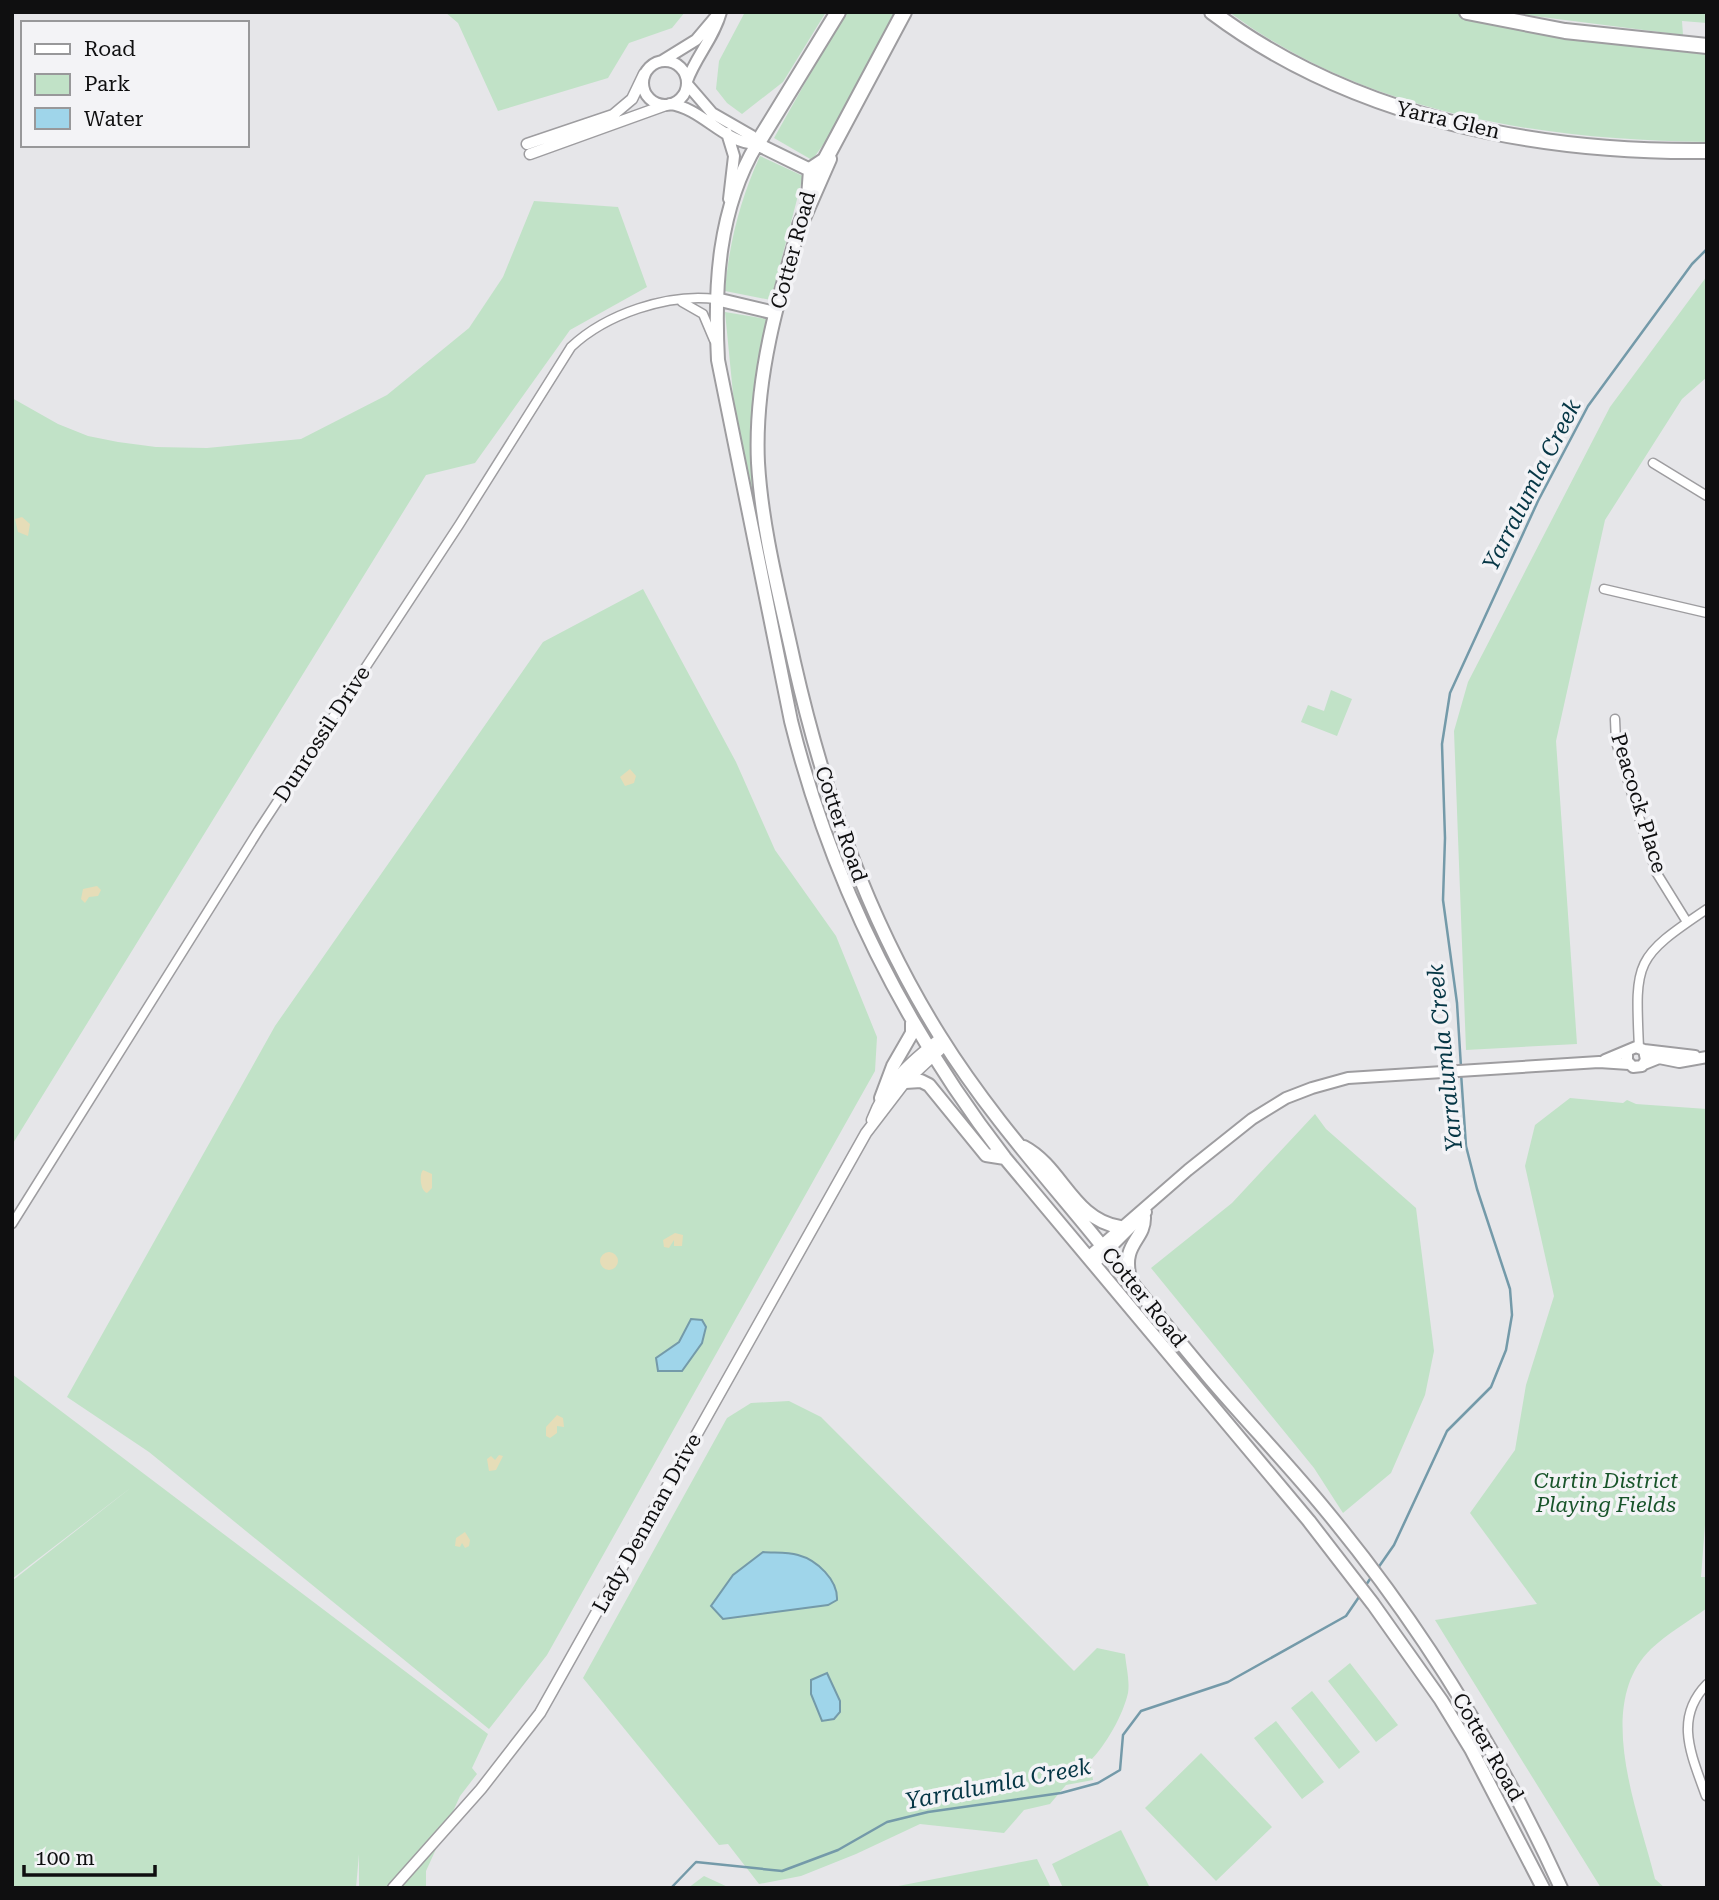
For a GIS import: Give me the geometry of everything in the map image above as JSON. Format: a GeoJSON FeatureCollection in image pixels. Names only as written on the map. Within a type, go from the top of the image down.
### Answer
{"type":"FeatureCollection","features":[{"type":"Feature","properties":{"kind":"highway"},"geometry":{"type":"LineString","coordinates":[[758,144],[838,12]]}},
{"type":"Feature","properties":{"kind":"highway"},"geometry":{"type":"LineString","coordinates":[[810,170],[823,163],[904,12]]}},
{"type":"Feature","properties":{"kind":"highway","name":"Yarra Glen"},"geometry":{"type":"LineString","coordinates":[[1212,12],[1278,58],[1350,92],[1388,106],[1546,140],[1625,149],[1707,151]]}},
{"type":"Feature","properties":{"kind":"highway"},"geometry":{"type":"LineString","coordinates":[[1467,12],[1565,31],[1707,46]]}},
{"type":"Feature","properties":{"kind":"highway"},"geometry":{"type":"LineString","coordinates":[[800,225],[834,144]]}},
{"type":"Feature","properties":{"kind":"main road"},"geometry":{"type":"LineString","coordinates":[[720,12],[695,40],[653,64],[644,74],[643,85],[647,96],[655,103],[690,109],[749,144],[758,144]]}},
{"type":"Feature","properties":{"kind":"main road"},"geometry":{"type":"LineString","coordinates":[[668,104],[683,95],[696,59],[712,37],[720,12]]}},
{"type":"Feature","properties":{"kind":"main road"},"geometry":{"type":"LineString","coordinates":[[662,61],[679,66],[687,83],[712,113],[752,136],[758,144]]}},
{"type":"Feature","properties":{"kind":"main road"},"geometry":{"type":"LineString","coordinates":[[726,132],[732,143],[734,156],[726,223]]}},
{"type":"Feature","properties":{"kind":"main road","name":"Cotter Road"},"geometry":{"type":"LineString","coordinates":[[1543,1888],[1471,1749],[1441,1700],[1348,1571],[1005,1158],[912,1023],[846,890],[806,779],[775,651],[718,360],[716,299],[726,223],[743,173],[758,144],[810,170],[811,183],[775,313],[759,413],[762,505],[808,722],[827,786],[865,893],[886,940],[943,1041],[1017,1143],[1131,1283],[1330,1515],[1419,1634],[1485,1739],[1535,1831],[1561,1888]]}},
{"type":"Feature","properties":{"kind":"main road"},"geometry":{"type":"LineString","coordinates":[[716,299],[775,313]]}},
{"type":"Feature","properties":{"kind":"main road"},"geometry":{"type":"LineString","coordinates":[[881,1098],[892,1066],[912,1033],[912,1023]]}},
{"type":"Feature","properties":{"kind":"main road"},"geometry":{"type":"LineString","coordinates":[[1641,1049],[1644,1064]]}},
{"type":"Feature","properties":{"kind":"main road"},"geometry":{"type":"LineString","coordinates":[[1105,1249],[1120,1227],[1151,1204],[1221,1143],[1286,1098],[1348,1079],[1600,1062],[1628,1058],[1641,1049],[1704,1057]]}},
{"type":"Feature","properties":{"kind":"main road"},"geometry":{"type":"LineString","coordinates":[[1628,1058],[1637,1067],[1659,1058],[1679,1062],[1704,1057]]}},
{"type":"Feature","properties":{"kind":"main road"},"geometry":{"type":"LineString","coordinates":[[905,1082],[921,1081],[929,1085],[986,1155],[1005,1158]]}},
{"type":"Feature","properties":{"kind":"main road"},"geometry":{"type":"LineString","coordinates":[[1017,1143],[1037,1154],[1091,1216],[1120,1227]]}},
{"type":"Feature","properties":{"kind":"main road"},"geometry":{"type":"LineString","coordinates":[[1091,1261],[1144,1217],[1151,1204]]}},
{"type":"Feature","properties":{"kind":"main road"},"geometry":{"type":"LineString","coordinates":[[1131,1283],[1126,1258],[1144,1226],[1144,1217]]}},
{"type":"Feature","properties":{"kind":"street"},"geometry":{"type":"LineString","coordinates":[[644,74],[632,99],[613,115],[529,149],[668,104]]}},
{"type":"Feature","properties":{"kind":"street","name":"Dunrossil Drive"},"geometry":{"type":"LineString","coordinates":[[12,1224],[253,840],[459,525],[563,358],[578,340],[609,321],[637,310],[679,301],[716,299]]}},
{"type":"Feature","properties":{"kind":"street"},"geometry":{"type":"LineString","coordinates":[[679,301],[694,306],[706,319],[718,360]]}},
{"type":"Feature","properties":{"kind":"street"},"geometry":{"type":"LineString","coordinates":[[1653,463],[1707,496]]}},
{"type":"Feature","properties":{"kind":"street"},"geometry":{"type":"LineString","coordinates":[[1604,589],[1707,613]]}},
{"type":"Feature","properties":{"kind":"street","name":"Peacock Place"},"geometry":{"type":"LineString","coordinates":[[1615,719],[1616,741],[1656,872],[1687,922]]}},
{"type":"Feature","properties":{"kind":"street"},"geometry":{"type":"LineString","coordinates":[[1641,1049],[1636,989],[1640,968],[1651,950],[1707,908]]}},
{"type":"Feature","properties":{"kind":"street","name":"Lady Denman Drive"},"geometry":{"type":"LineString","coordinates":[[393,1888],[481,1789],[540,1713],[795,1255],[866,1133],[881,1098],[905,1066],[943,1041]]}},
{"type":"Feature","properties":{"kind":"street","name":"Lady Denman Drive"},"geometry":{"type":"LineString","coordinates":[[866,1133],[930,1051]]}},
{"type":"Feature","properties":{"kind":"street"},"geometry":{"type":"LineString","coordinates":[[1706,1796],[1690,1750],[1686,1723],[1693,1700],[1707,1684]]}},
{"type":"Feature","properties":{"kind":"green space"},"geometry":{"type":"Polygon","coordinates":[[[445,12],[685,12],[672,28],[629,43],[608,78],[498,111],[458,23],[445,12]]]}},
{"type":"Feature","properties":{"kind":"green space"},"geometry":{"type":"Polygon","coordinates":[[[745,12],[826,12],[783,82],[742,114],[727,103],[716,89],[719,61],[745,12]]]}},
{"type":"Feature","properties":{"kind":"green space"},"geometry":{"type":"Polygon","coordinates":[[[845,12],[897,12],[828,138],[812,160],[774,138],[845,12]]]}},
{"type":"Feature","properties":{"kind":"green space"},"geometry":{"type":"Polygon","coordinates":[[[1229,12],[1446,12],[1707,52],[1707,142],[1581,135],[1518,127],[1456,114],[1396,97],[1338,75],[1282,47],[1229,12]]]}},
{"type":"Feature","properties":{"kind":"green space"},"geometry":{"type":"Polygon","coordinates":[[[1503,12],[1707,12],[1707,23],[1682,21],[1683,35],[1503,12]]]}},
{"type":"Feature","properties":{"kind":"green space"},"geometry":{"type":"Polygon","coordinates":[[[760,156],[803,176],[771,300],[725,291],[736,222],[760,156]]]}},
{"type":"Feature","properties":{"kind":"green space"},"geometry":{"type":"Polygon","coordinates":[[[534,201],[618,207],[647,287],[570,330],[475,463],[426,475],[12,1145],[12,398],[58,424],[88,436],[118,442],[156,447],[207,448],[301,439],[387,395],[469,328],[503,277],[534,201]]]}},
{"type":"Feature","properties":{"kind":"green space"},"geometry":{"type":"Polygon","coordinates":[[[1707,276],[1707,377],[1682,399],[1605,520],[1556,741],[1577,1044],[1466,1050],[1454,731],[1468,682],[1610,407],[1707,276]]]}},
{"type":"Feature","properties":{"kind":"green space"},"geometry":{"type":"Polygon","coordinates":[[[725,312],[767,319],[752,405],[758,515],[736,424],[725,312]]]}},
{"type":"Feature","properties":{"kind":"green space"},"geometry":{"type":"Polygon","coordinates":[[[643,589],[736,762],[775,850],[836,936],[877,1037],[875,1071],[547,1655],[489,1729],[149,1452],[67,1397],[275,1026],[543,642],[643,589]]]}},
{"type":"Feature","properties":{"kind":"green space"},"geometry":{"type":"Polygon","coordinates":[[[1331,690],[1352,699],[1337,736],[1301,722],[1308,705],[1324,711],[1331,690]]]}},
{"type":"Feature","properties":{"kind":"green space","name":"Curtin District Playing Fields"},"geometry":{"type":"Polygon","coordinates":[[[1570,1098],[1623,1103],[1627,1100],[1636,1104],[1707,1109],[1707,1499],[1701,1577],[1707,1577],[1707,1608],[1657,1643],[1634,1672],[1625,1699],[1623,1729],[1625,1760],[1639,1823],[1655,1879],[1665,1888],[1601,1888],[1435,1620],[1537,1604],[1470,1513],[1515,1450],[1526,1385],[1554,1296],[1525,1166],[1535,1125],[1570,1098]]]}},
{"type":"Feature","properties":{"kind":"green space"},"geometry":{"type":"Polygon","coordinates":[[[1315,1114],[1326,1129],[1416,1208],[1434,1351],[1425,1395],[1391,1473],[1343,1513],[1314,1468],[1151,1268],[1232,1203],[1315,1114]]]}},
{"type":"Feature","properties":{"kind":"green space"},"geometry":{"type":"Polygon","coordinates":[[[12,1374],[488,1734],[472,1768],[477,1774],[460,1796],[426,1871],[426,1888],[359,1888],[359,1854],[356,1888],[12,1888],[12,1581],[133,1486],[12,1579],[12,1374]]]}},
{"type":"Feature","properties":{"kind":"green space"},"geometry":{"type":"Polygon","coordinates":[[[789,1401],[821,1417],[1074,1671],[1097,1648],[1125,1654],[1128,1693],[1113,1729],[1090,1761],[1093,1780],[1066,1785],[1050,1804],[1024,1810],[1004,1833],[920,1824],[801,1876],[759,1884],[728,1844],[719,1845],[583,1678],[727,1418],[751,1403],[789,1401]]]}},
{"type":"Feature","properties":{"kind":"green space"},"geometry":{"type":"Polygon","coordinates":[[[1350,1663],[1398,1725],[1376,1742],[1328,1681],[1350,1663]]]}},
{"type":"Feature","properties":{"kind":"green space"},"geometry":{"type":"Polygon","coordinates":[[[1312,1691],[1360,1752],[1339,1769],[1291,1708],[1312,1691]]]}},
{"type":"Feature","properties":{"kind":"green space"},"geometry":{"type":"Polygon","coordinates":[[[1276,1721],[1324,1782],[1302,1799],[1254,1738],[1276,1721]]]}},
{"type":"Feature","properties":{"kind":"green space"},"geometry":{"type":"Polygon","coordinates":[[[1201,1753],[1272,1827],[1216,1881],[1145,1808],[1201,1753]]]}},
{"type":"Feature","properties":{"kind":"green space"},"geometry":{"type":"Polygon","coordinates":[[[1121,1830],[1150,1888],[1063,1888],[1052,1864],[1121,1830]]]}},
{"type":"Feature","properties":{"kind":"green space"},"geometry":{"type":"Polygon","coordinates":[[[1037,1859],[1051,1888],[888,1888],[1037,1859]]]}},
{"type":"Feature","properties":{"kind":"green space"},"geometry":{"type":"Polygon","coordinates":[[[704,1876],[730,1888],[688,1888],[704,1876]]]}},
{"type":"Feature","properties":{"kind":"sand"},"geometry":{"type":"Polygon","coordinates":[[[22,517],[30,524],[28,536],[18,532],[15,519],[22,517]]]}},
{"type":"Feature","properties":{"kind":"sand"},"geometry":{"type":"Polygon","coordinates":[[[630,769],[636,776],[634,783],[625,786],[620,777],[630,769]]]}},
{"type":"Feature","properties":{"kind":"sand"},"geometry":{"type":"Polygon","coordinates":[[[97,886],[101,890],[98,896],[89,897],[85,903],[81,899],[83,889],[97,886]]]}},
{"type":"Feature","properties":{"kind":"sand"},"geometry":{"type":"Polygon","coordinates":[[[423,1170],[432,1174],[432,1188],[427,1193],[421,1182],[423,1170]]]}},
{"type":"Feature","properties":{"kind":"sand"},"geometry":{"type":"Polygon","coordinates":[[[675,1233],[683,1235],[682,1246],[674,1246],[674,1240],[669,1248],[664,1247],[663,1240],[675,1233]]]}},
{"type":"Feature","properties":{"kind":"sand"},"geometry":{"type":"Polygon","coordinates":[[[609,1252],[615,1255],[618,1261],[615,1267],[609,1270],[603,1267],[600,1261],[603,1255],[609,1252]]]}},
{"type":"Feature","properties":{"kind":"sand"},"geometry":{"type":"Polygon","coordinates":[[[557,1415],[563,1418],[564,1427],[557,1426],[557,1433],[550,1438],[546,1436],[546,1427],[557,1415]]]}},
{"type":"Feature","properties":{"kind":"sand"},"geometry":{"type":"Polygon","coordinates":[[[499,1455],[503,1456],[496,1470],[489,1471],[487,1459],[491,1456],[495,1460],[499,1455]]]}},
{"type":"Feature","properties":{"kind":"sand"},"geometry":{"type":"Polygon","coordinates":[[[465,1532],[470,1540],[469,1546],[465,1548],[462,1543],[460,1547],[455,1546],[456,1538],[465,1532]]]}},
{"type":"Feature","properties":{"kind":"water"},"geometry":{"type":"Polygon","coordinates":[[[691,1319],[702,1320],[706,1327],[702,1343],[682,1371],[658,1371],[656,1358],[679,1342],[691,1319]]]}},
{"type":"Feature","properties":{"kind":"water"},"geometry":{"type":"Polygon","coordinates":[[[763,1552],[794,1554],[812,1561],[830,1578],[837,1600],[828,1605],[723,1619],[711,1606],[733,1575],[763,1552]]]}},
{"type":"Feature","properties":{"kind":"water"},"geometry":{"type":"Polygon","coordinates":[[[827,1673],[840,1701],[840,1712],[834,1719],[822,1721],[811,1694],[811,1680],[827,1673]]]}},
{"type":"Feature","properties":{"kind":"waterway","name":"Yarralumla Creek"},"geometry":{"type":"LineString","coordinates":[[1461,1067],[1457,1003],[1443,900],[1445,838],[1442,744],[1450,693],[1538,501],[1588,406],[1692,264],[1707,249]]}},
{"type":"Feature","properties":{"kind":"waterway","name":"Yarralumla Creek"},"geometry":{"type":"LineString","coordinates":[[1378,1568],[1394,1545],[1447,1431],[1491,1387],[1506,1350],[1512,1315],[1510,1289],[1477,1189],[1466,1146],[1461,1073]]}},
{"type":"Feature","properties":{"kind":"waterway","name":"Yarralumla Creek"},"geometry":{"type":"LineString","coordinates":[[1364,1588],[1372,1576]]}},
{"type":"Feature","properties":{"kind":"waterway","name":"Yarralumla Creek"},"geometry":{"type":"LineString","coordinates":[[671,1888],[696,1862],[782,1871],[838,1850],[887,1822],[928,1812],[1061,1793],[1098,1783],[1120,1770],[1123,1735],[1141,1711],[1228,1682],[1346,1616],[1361,1594]]}}]}
